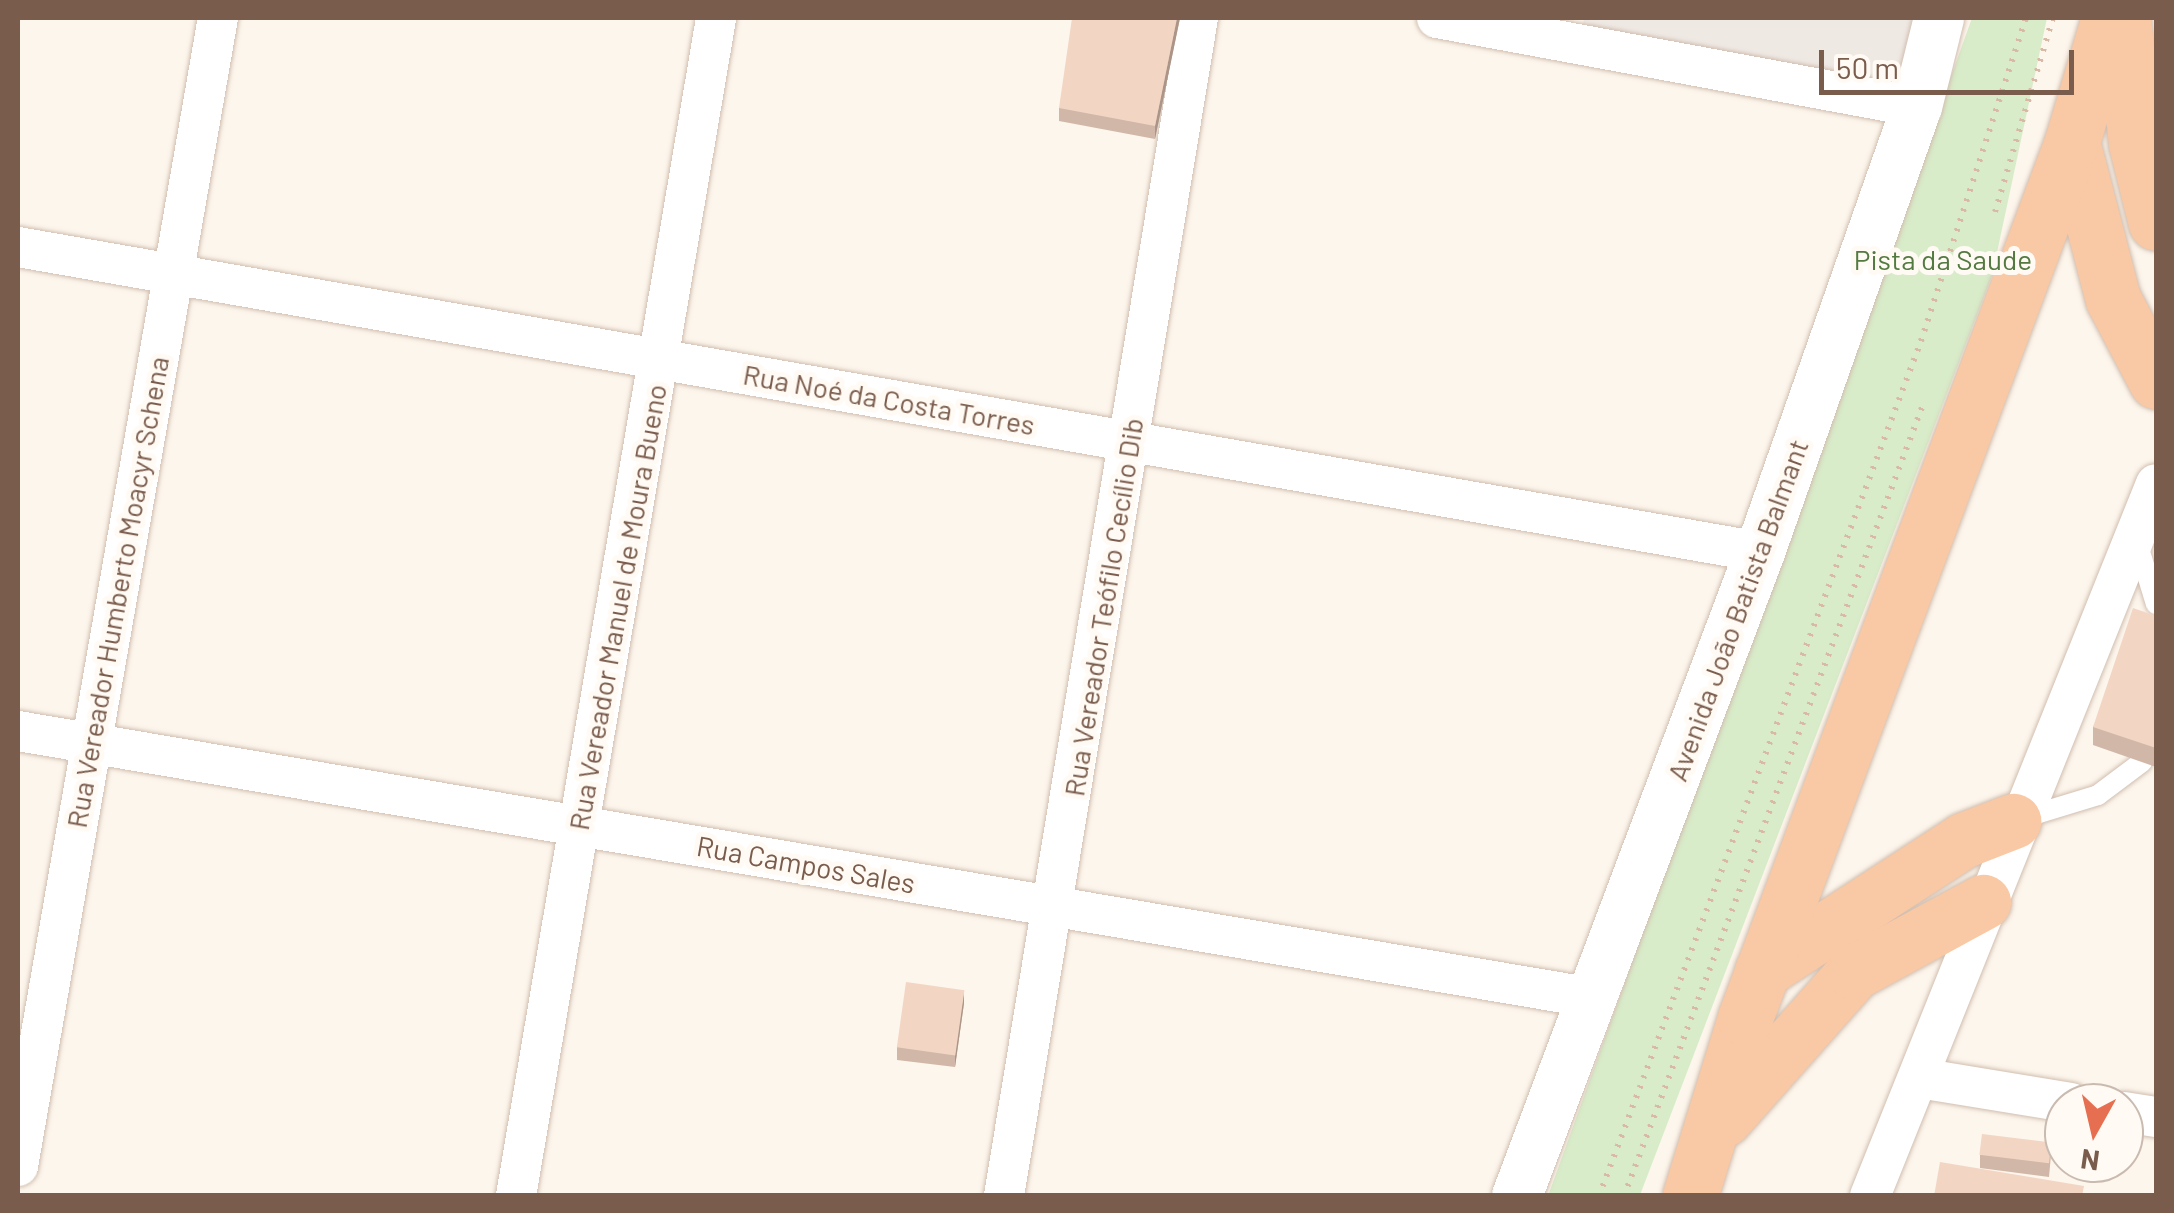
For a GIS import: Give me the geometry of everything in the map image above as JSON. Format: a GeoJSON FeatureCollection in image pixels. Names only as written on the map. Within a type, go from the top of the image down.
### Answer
{"type":"FeatureCollection","features":[{"type":"Feature","properties":{"kind":"highway"},"geometry":{"type":"LineString","coordinates":[[1690,1196],[1762,971],[2072,142],[2108,18]]}},
{"type":"Feature","properties":{"kind":"highway"},"geometry":{"type":"LineString","coordinates":[[2123,18],[2136,143],[2156,223]]}},
{"type":"Feature","properties":{"kind":"highway"},"geometry":{"type":"LineString","coordinates":[[2072,142],[2113,298],[2156,382]]}},
{"type":"Feature","properties":{"kind":"highway"},"geometry":{"type":"LineString","coordinates":[[1762,971],[1964,840],[2014,821]]}},
{"type":"Feature","properties":{"kind":"highway"},"geometry":{"type":"LineString","coordinates":[[1712,1133],[1854,972],[1983,902]]}},
{"type":"Feature","properties":{"kind":"street","name":"Rua Vereador Humberto Moacyr Schena"},"geometry":{"type":"LineString","coordinates":[[18,1166],[218,18]]}},
{"type":"Feature","properties":{"kind":"street","name":"Rua Vereador Manuel de Moura Bueno"},"geometry":{"type":"LineString","coordinates":[[516,1196],[716,18]]}},
{"type":"Feature","properties":{"kind":"street","name":"Rua Vereador Teófilo Cecílio Dib"},"geometry":{"type":"LineString","coordinates":[[1004,1196],[1198,18]]}},
{"type":"Feature","properties":{"kind":"street"},"geometry":{"type":"LineString","coordinates":[[1437,18],[1917,107]]}},
{"type":"Feature","properties":{"kind":"street","name":"Avenida João Batista Balmant"},"geometry":{"type":"LineString","coordinates":[[1517,1196],[1760,552],[1917,107],[1939,18]]}},
{"type":"Feature","properties":{"kind":"street","name":"Rua Noé da Costa Torres"},"geometry":{"type":"LineString","coordinates":[[18,247],[1760,552]]}},
{"type":"Feature","properties":{"kind":"street"},"geometry":{"type":"LineString","coordinates":[[1870,1196],[1919,1078],[2014,821],[2156,484]]}},
{"type":"Feature","properties":{"kind":"street","name":"Rua Campos Sales"},"geometry":{"type":"LineString","coordinates":[[18,731],[1594,998]]}},
{"type":"Feature","properties":{"kind":"street"},"geometry":{"type":"LineString","coordinates":[[1919,1078],[2044,1099]]}},
{"type":"Feature","properties":{"kind":"lane"},"geometry":{"type":"LineString","coordinates":[[2135,536],[2156,604]]}},
{"type":"Feature","properties":{"kind":"lane"},"geometry":{"type":"LineString","coordinates":[[2014,821],[2098,795],[2142,762]]}},
{"type":"Feature","properties":{"kind":"path"},"geometry":{"type":"LineString","coordinates":[[1600,1196],[1921,341],[2026,18]]}},
{"type":"Feature","properties":{"kind":"path"},"geometry":{"type":"LineString","coordinates":[[1988,232],[2054,18]]}},
{"type":"Feature","properties":{"kind":"path"},"geometry":{"type":"LineString","coordinates":[[1624,1196],[1931,383]]}},
{"type":"Feature","properties":{"kind":"shaded area"},"geometry":{"type":"Polygon","coordinates":[[[1584,18],[1917,18],[1902,86],[1583,26],[1584,18]]]}},
{"type":"Feature","properties":{"kind":"green space","name":"Pista da Saude"},"geometry":{"type":"Polygon","coordinates":[[[1972,18],[2047,18],[1992,276],[1640,1195],[1548,1196],[1972,18]]]}},
{"type":"Feature","properties":{"kind":"building"},"geometry":{"type":"Polygon","coordinates":[[[1072,18],[1177,18],[1155,126],[1059,108],[1072,18]]]}},
{"type":"Feature","properties":{"kind":"building"},"geometry":{"type":"Polygon","coordinates":[[[2133,608],[2156,616],[2156,748],[2093,727],[2133,608]]]}},
{"type":"Feature","properties":{"kind":"building"},"geometry":{"type":"Polygon","coordinates":[[[906,982],[964,990],[955,1056],[897,1047],[906,982]]]}},
{"type":"Feature","properties":{"kind":"building"},"geometry":{"type":"Polygon","coordinates":[[[1982,1134],[2044,1142],[2044,1163],[1979,1155],[1982,1134]]]}},
{"type":"Feature","properties":{"kind":"building"},"geometry":{"type":"Polygon","coordinates":[[[1940,1162],[2044,1179],[2044,1183],[2084,1186],[2082,1196],[1934,1196],[1940,1162]]]}}]}
